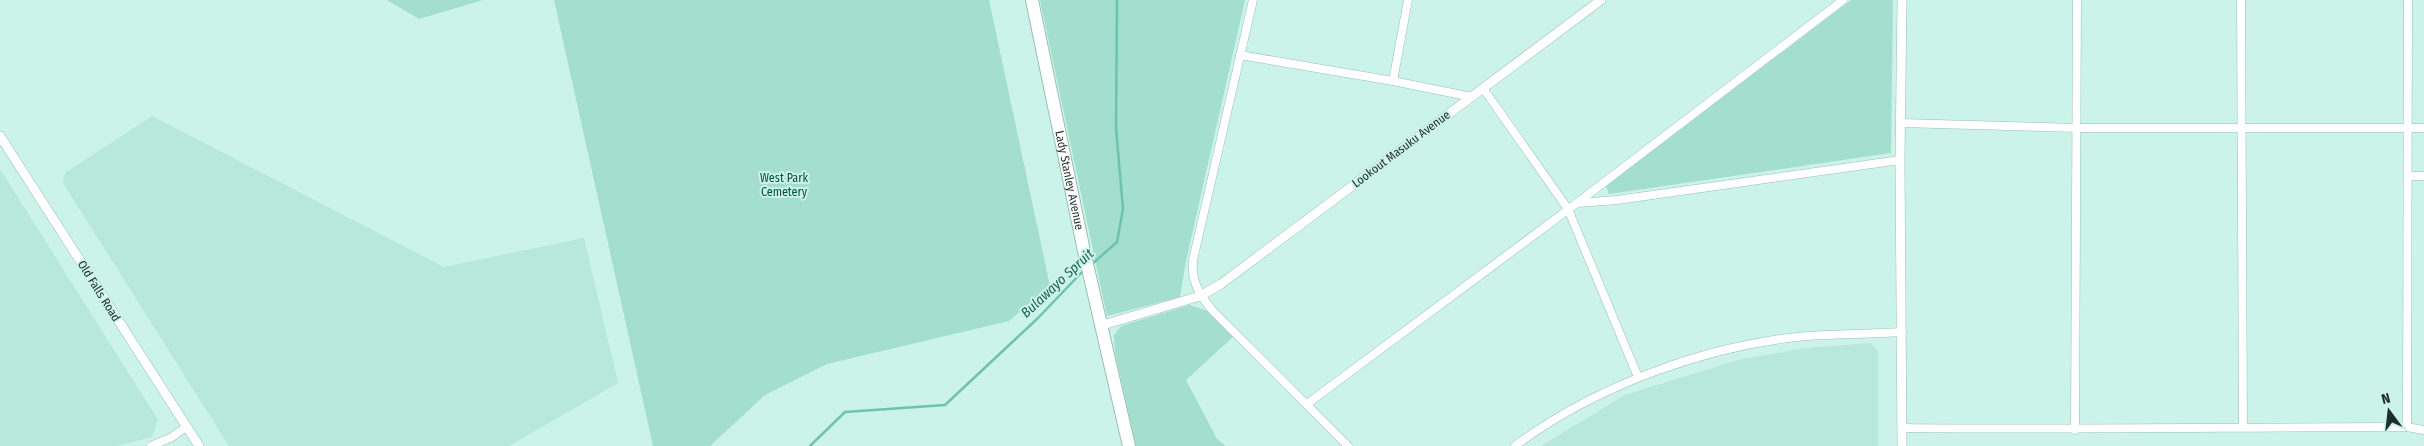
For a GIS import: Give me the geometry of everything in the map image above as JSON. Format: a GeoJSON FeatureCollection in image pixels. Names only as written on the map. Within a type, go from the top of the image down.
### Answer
{"type":"FeatureCollection","features":[{"type":"Feature","properties":{"kind":"highway","name":"Lady Stanley Avenue"},"geometry":{"type":"LineString","coordinates":[[1032,0],[1084,251],[1129,446]]}},
{"type":"Feature","properties":{"kind":"street"},"geometry":{"type":"LineString","coordinates":[[1253,0],[1192,260],[1194,283],[1200,296],[1348,446]]}},
{"type":"Feature","properties":{"kind":"street"},"geometry":{"type":"LineString","coordinates":[[1393,81],[1408,0]]}},
{"type":"Feature","properties":{"kind":"street","name":"Lookout Masuku Avenue"},"geometry":{"type":"LineString","coordinates":[[1102,326],[1200,296],[1221,284],[1601,0]]}},
{"type":"Feature","properties":{"kind":"street"},"geometry":{"type":"LineString","coordinates":[[1307,404],[1577,203],[1843,0]]}},
{"type":"Feature","properties":{"kind":"street"},"geometry":{"type":"LineString","coordinates":[[1902,0],[1900,123],[1902,446]]}},
{"type":"Feature","properties":{"kind":"street"},"geometry":{"type":"LineString","coordinates":[[2075,430],[2078,128],[2077,0]]}},
{"type":"Feature","properties":{"kind":"street"},"geometry":{"type":"LineString","coordinates":[[2241,0],[2243,426]]}},
{"type":"Feature","properties":{"kind":"street"},"geometry":{"type":"LineString","coordinates":[[2407,427],[2408,0]]}},
{"type":"Feature","properties":{"kind":"street"},"geometry":{"type":"LineString","coordinates":[[1240,55],[1393,81],[1472,97]]}},
{"type":"Feature","properties":{"kind":"street"},"geometry":{"type":"LineString","coordinates":[[1483,88],[1568,209],[1638,377]]}},
{"type":"Feature","properties":{"kind":"street"},"geometry":{"type":"LineString","coordinates":[[1900,123],[2078,128],[2424,128]]}},
{"type":"Feature","properties":{"kind":"street","name":"Old Falls Road"},"geometry":{"type":"LineString","coordinates":[[0,136],[200,446]]}},
{"type":"Feature","properties":{"kind":"street"},"geometry":{"type":"LineString","coordinates":[[1577,203],[1617,200],[1900,160]]}},
{"type":"Feature","properties":{"kind":"street"},"geometry":{"type":"LineString","coordinates":[[2408,176],[2424,176]]}},
{"type":"Feature","properties":{"kind":"street"},"geometry":{"type":"LineString","coordinates":[[1515,446],[1564,414],[1638,377],[1733,348],[1806,336],[1902,332]]}},
{"type":"Feature","properties":{"kind":"street"},"geometry":{"type":"LineString","coordinates":[[1902,428],[2075,430],[2243,426],[2407,427],[2424,430]]}},
{"type":"Feature","properties":{"kind":"street"},"geometry":{"type":"LineString","coordinates":[[153,446],[172,438],[186,427]]}},
{"type":"Feature","properties":{"kind":"shaded area"},"geometry":{"type":"Polygon","coordinates":[[[152,116],[444,267],[584,238],[618,383],[509,446],[229,446],[63,183],[65,173],[152,116]]]}},
{"type":"Feature","properties":{"kind":"shaded area"},"geometry":{"type":"Polygon","coordinates":[[[0,169],[158,420],[152,437],[116,446],[0,446],[0,169]]]}},
{"type":"Feature","properties":{"kind":"shaded area"},"geometry":{"type":"Polygon","coordinates":[[[1871,343],[1878,351],[1878,446],[1541,446],[1625,395],[1738,360],[1806,348],[1871,343]]]}},
{"type":"Feature","properties":{"kind":"green space"},"geometry":{"type":"Polygon","coordinates":[[[387,0],[483,0],[419,19],[387,0]]]}},
{"type":"Feature","properties":{"kind":"green space","name":"West Park Cemetery"},"geometry":{"type":"Polygon","coordinates":[[[554,0],[989,0],[1050,286],[1009,321],[827,364],[765,395],[710,446],[653,446],[554,0]]]}},
{"type":"Feature","properties":{"kind":"green space"},"geometry":{"type":"Polygon","coordinates":[[[1040,0],[1245,0],[1186,261],[1180,297],[1107,316],[1040,0]]]}},
{"type":"Feature","properties":{"kind":"green space"},"geometry":{"type":"Polygon","coordinates":[[[1851,0],[1893,0],[1891,153],[1609,194],[1606,186],[1851,0]]]}},
{"type":"Feature","properties":{"kind":"green space"},"geometry":{"type":"Polygon","coordinates":[[[1190,305],[1208,311],[1234,336],[1186,380],[1217,439],[1226,446],[1136,446],[1115,352],[1114,335],[1121,326],[1190,305]]]}},
{"type":"Feature","properties":{"kind":"waterway","name":"Bulawayo Spruit"},"geometry":{"type":"LineString","coordinates":[[1091,265],[1117,242],[1123,209],[1116,128],[1117,0]]}},
{"type":"Feature","properties":{"kind":"waterway","name":"Bulawayo Spruit"},"geometry":{"type":"LineString","coordinates":[[810,446],[845,412],[945,405],[1037,319],[1084,270]]}}]}
